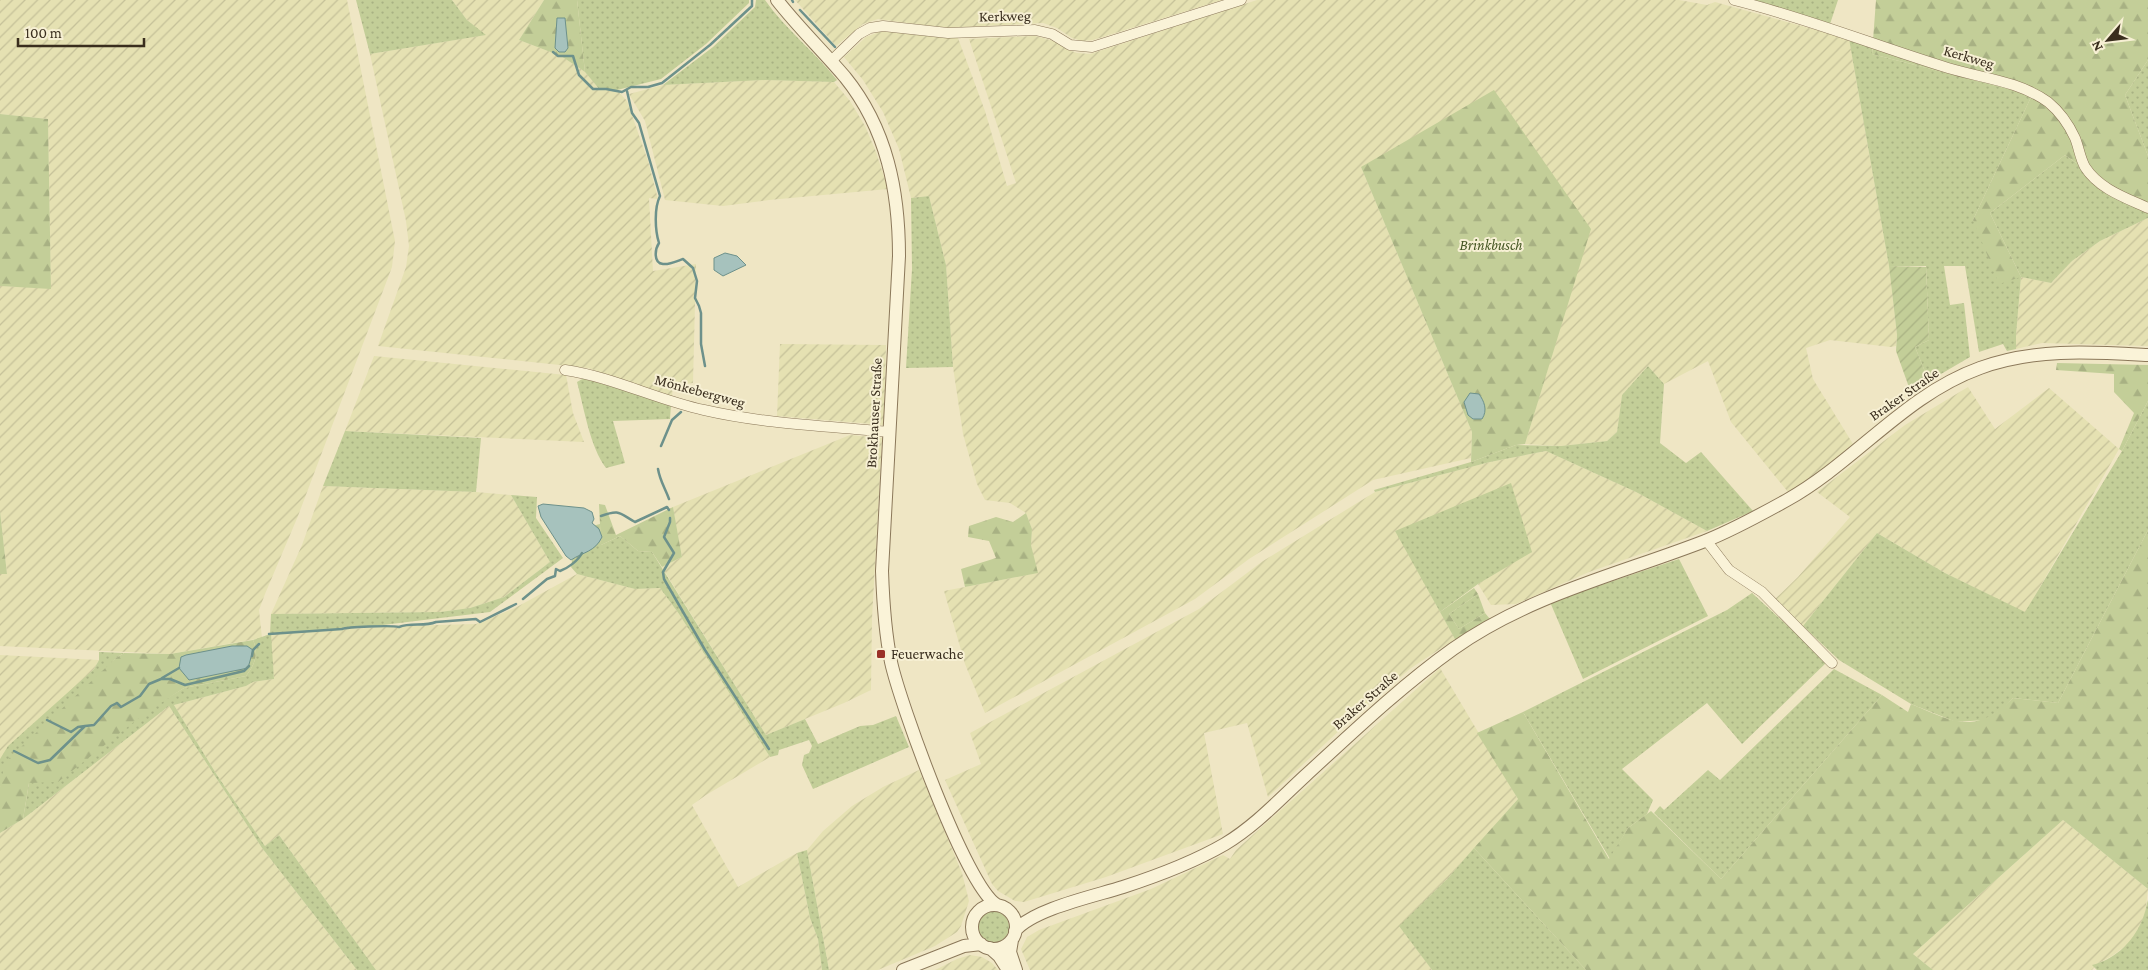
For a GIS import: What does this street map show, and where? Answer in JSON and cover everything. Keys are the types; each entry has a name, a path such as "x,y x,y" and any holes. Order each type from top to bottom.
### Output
{"street":[{"name":"Brokhauser Straße","path":"776,0 800,29 831,61 859,96 880,135 896,191 899,256 882,571 884,614 888,648 904,709 962,852 978,902 977,913"},
{"name":"Kerkweg","path":"831,61 859,34 876,26 948,33 1036,30 1052,34 1070,45 1092,47 1241,0"},
{"name":"Kerkweg","path":"1734,0 1814,22 1948,68 2015,85 2032,92 2059,112 2074,136 2085,167 2094,177 2114,192 2148,208"},
{"name":"Braker Straße","path":"1013,935 1023,923 1062,906 1154,876 1203,855 1236,837 1412,680 1456,647 1491,626 1557,594 1706,540 1799,493 1928,395 1954,378 2011,358 2041,353 2148,355"},
{"name":"Mönkebergweg","path":"565,370 586,373 702,410 745,418 889,432"},
{"path":"1706,540 1729,570 1762,592 1832,663"},
{"name":"Brokhauser Straße","path":"962,852 987,898 996,905"},
{"path":"928,959 965,936 972,926 977,913 989,905 996,905 1010,912 1014,918 1010,952 1016,970"},
{"name":"Braker Straße","path":"1010,912 1020,914 1062,906"},
{"path":"972,926 973,933 985,946 999,956 1008,970"},
{"path":"903,970 964,946 1002,947 1013,935"}],"shaded area":[{"path":"0,0 347,0 395,241 392,267 298,516 259,610 262,638 170,654 0,646 0,574 7,574 0,511 0,286 51,288 48,119 0,114"},
{"path":"452,0 544,0 519,40 561,56 585,72 600,90 617,90 627,101 648,161 658,199 649,198 653,271 696,264 693,383 673,385 672,397 588,368 378,346 406,267 409,246 406,221 370,54 485,35 467,20"},
{"path":"795,0 1222,0 1093,40 1082,41 1072,38 1057,28 1043,23 945,28 878,19 863,24 836,46"},
{"path":"1257,0 1679,0 1707,5 1715,2 1849,39 1889,266 1897,335 1896,346 1830,340 1806,348 1813,379 1853,444 1814,476 1788,492 1731,422 1708,361 1664,384 1648,366 1622,395 1617,432 1607,441 1561,446 1525,444 1590,229 1361,167 1472,432 1471,458 1373,480 1249,559 1195,599 985,713 965,664 944,591 1037,573 1031,545 1032,529 1026,513 1010,503 985,500 977,484 963,434 953,367 946,265 929,196 911,198 899,149 883,112 863,80 844,57 866,37 889,30 958,38 985,111 1007,186 1016,183 969,39 1035,36 1054,41 1066,49 1077,53 1090,54"},
{"path":"765,80 834,82 850,101 865,126 888,189 723,206 665,200 645,121 629,94 663,85"},
{"path":"2148,218 2148,346 2042,343 2016,349 2021,277 2051,283 2072,261 2100,241"},
{"path":"780,344 886,345 884,425 777,416"},
{"path":"374,356 566,375 573,413 584,442 345,431"},
{"path":"1968,387 1995,429 2049,388 2119,449 2025,613 1945,573 1877,533 1803,626 1775,599 1798,577 1850,517 1817,492 1905,425"},
{"path":"850,435 882,438 872,619 871,690 766,735 662,567 682,557 673,507"},
{"path":"1546,451 1636,492 1707,531 1589,572 1516,604 1491,605 1478,584 1532,551 1396,531 1455,639 1411,668 1356,715 1268,797 1247,723 1204,733 1223,834 1106,877 1024,902 1015,901 998,891 992,884 945,780 981,764 970,733 1199,609 1263,561 1375,492 1490,462"},
{"path":"323,486 511,495 550,562 504,597 470,608 440,612 271,614 302,545"},
{"path":"577,574 635,589 660,588 679,614 770,757 692,805 738,887 797,853 810,918 818,939 822,970 376,970 279,835 265,846 217,775 174,705 246,686 253,682 274,679 270,634 399,626 476,624 515,608"},
{"path":"0,655 99,660 94,669 0,759"},
{"path":"1440,668 1518,799 1448,878 1400,926 1432,970 1030,970 1021,949 1027,937 1039,930 1151,889 1223,855 1230,859 1236,850"},
{"path":"169,706 262,848 357,970 0,970 0,833 23,819"},
{"path":"919,770 962,873 969,901 961,926 957,932 935,946 878,970 829,970 807,850 823,831 852,806 883,787"},
{"path":"2063,820 2148,889 2145,915 2128,944 2097,964 2092,970 1933,970 1913,954"},
{"path":"970,955 982,957 992,963 998,970 935,970 957,959"}],"green space":[{"path":"356,0 452,0 467,20 486,35 370,54"},
{"path":"544,0 577,0 585,72 561,56 519,40"},
{"path":"577,0 749,0 749,3 706,44 661,79 617,90 600,90 585,72"},
{"path":"756,0 765,0 837,80 834,82 765,80 663,85 713,47 755,7"},
{"path":"1748,0 1838,0 1830,24"},
{"path":"1876,0 2148,0 2148,60 2125,95 2148,156 2148,214 2065,155 1990,213 2021,277 1999,284 1973,220 2032,95 1872,54"},
{"path":"1849,39 1872,45 1872,54 2032,95 1973,220 2021,277 2016,349 2007,351 2003,344 1979,352 1965,266 1944,266 1950,305 1964,303 1970,357 1929,381 1915,347 1929,340 1926,266 1889,266"},
{"path":"2148,60 2148,156 2125,95"},
{"name":"Brinkbusch","path":"1494,90 1591,229 1525,444 1516,445 1471,462 1472,432 1361,167"},
{"path":"0,114 48,119 51,289 0,286"},
{"path":"2065,155 2148,214 2148,218 2100,241 2072,261 2051,283 2021,277 1990,213"},
{"path":"929,196 946,265 953,367 906,368 912,269 911,198"},
{"path":"1889,266 1926,267 1929,340 1915,347 1928,379 1910,390 1896,351 1897,335"},
{"path":"2057,363 2148,365 2148,401 2122,451 2119,449 2134,413 2114,392 2114,374 2056,370"},
{"path":"1648,366 1664,384 1660,443 1686,463 1701,452 1753,511 1707,531 1636,492 1546,451 1490,462 1375,492 1374,490 1471,462 1516,445 1561,446 1607,441 1617,432 1622,395"},
{"path":"584,378 671,405 670,419 613,421 625,463 606,468 596,449 585,415 577,382"},
{"path":"2148,401 2148,530 2058,703 2013,698 2002,709 1985,720 1956,722 1911,704 1839,660 1803,626 1877,533 1945,573 2025,612 2122,451"},
{"path":"345,431 481,438 476,492 323,486"},
{"path":"1511,483 1532,552 1478,584 1440,612 1395,531"},
{"path":"511,495 537,497 536,518 563,558 490,612 358,628 271,634 274,679 253,682 246,686 174,705 217,775 265,846 279,835 376,970 357,970 262,848 169,706 23,819 29,783 184,688 246,676 252,667 256,654 253,640 270,634 271,614 440,612 470,608 504,597 550,562"},
{"path":"599,504 605,505 616,535 673,507 682,557 662,567 652,552 638,551 620,536 601,545"},
{"path":"0,511 7,574 0,574"},
{"path":"1026,513 1032,529 1031,545 1038,573 965,587 961,569 996,558 989,541 968,537 969,526 996,517 1013,522"},
{"path":"600,524 601,545 620,536 638,551 652,552 766,735 805,719 818,744 860,726 873,725 896,716 909,747 813,789 802,765 804,755 809,753 812,746 809,740 779,750 778,755 770,757 679,614 660,588 635,589 577,574 571,567 573,554 588,527"},
{"path":"2148,530 2148,889 2063,820 1913,954 1933,970 1586,970 1474,848 1518,799 1477,733 1523,712 1609,859 1628,828 1651,811 1721,879 1882,695 1908,712 1911,704 1940,716 1964,722 1987,718 2013,698 2058,703"},
{"path":"1679,559 1708,616 1583,679 1550,602"},
{"path":"1474,588 1478,594 1449,614 1459,629 1485,613 1490,619 1456,641 1440,612"},
{"path":"1752,593 1827,662 1742,744 1707,703 1622,769 1653,800 1647,814 1628,828 1610,859 1523,712 1727,610"},
{"path":"1478,594 1485,613 1459,629 1449,614"},
{"path":"253,640 256,654 252,667 246,676 184,688 144,714 58,782 29,783 23,819 0,833 0,787 5,762 116,658 124,653 170,654"},
{"path":"99,652 124,653 116,658 0,787 0,759 8,746 94,669 99,660"},
{"path":"1834,669 1882,695 1721,879 1654,813 1660,806 1664,810 1708,770 1720,780"},
{"path":"1474,848 1586,970 1432,970 1399,926 1448,878"},
{"path":"807,850 829,970 822,970 818,939 810,918 797,853"},
{"path":"2148,900 2148,970 2097,970 2092,965 2110,958 2131,940 2145,913"},
{"path":"993,911 999,912 1004,916 1008,921 1008,933 1004,938 999,942 993,943 987,942 982,938 978,933 977,927 978,921 982,916 987,912"}],"water":[{"path":"557,18 565,18 568,48 565,52 559,52 555,48"},
{"path":"725,253 737,256 746,265 723,276 714,270 714,258"},
{"path":"1470,393 1479,394 1485,406 1482,419 1473,419 1468,415 1464,402"},
{"path":"543,504 584,508 592,512 594,519 592,523 599,529 602,537 599,542 592,549 571,560 566,556 541,517 538,506"},
{"path":"232,646 247,646 253,650 248,668 189,680 179,668 181,657"}],"waterway":[{"path":"553,52 558,56 573,56 579,75 593,89 622,92 631,87 648,87 662,83 710,45 752,6 752,0"},
{"path":"800,10 835,47"},
{"path":"627,91 632,113 639,123 660,196 656,213 659,243 656,258 660,263 665,264 683,259 693,268 697,281 695,298 701,313 701,344 705,366"},
{"path":"661,446 672,420 681,412"},
{"path":"658,469 669,499"},
{"path":"601,516 616,512 635,522 667,507 669,510"},
{"path":"670,518 664,537 674,553 663,572 664,579 705,650 769,749"},
{"path":"523,599 547,579 555,576 556,569 560,571 569,566 582,553"},
{"path":"269,634 360,627 399,627 476,619 480,622 516,604"},
{"path":"252,656 253,650 259,644"},
{"path":"14,751 38,763 50,760 85,726 94,725 111,706 117,703 121,707 140,696 149,684 161,679 170,679 185,685 244,671 249,666"},
{"path":"162,678 179,668"},
{"path":"47,720 71,732 78,727 85,726"}],"place":[{"name":"Feuerwache","path":"881,654"}]}
